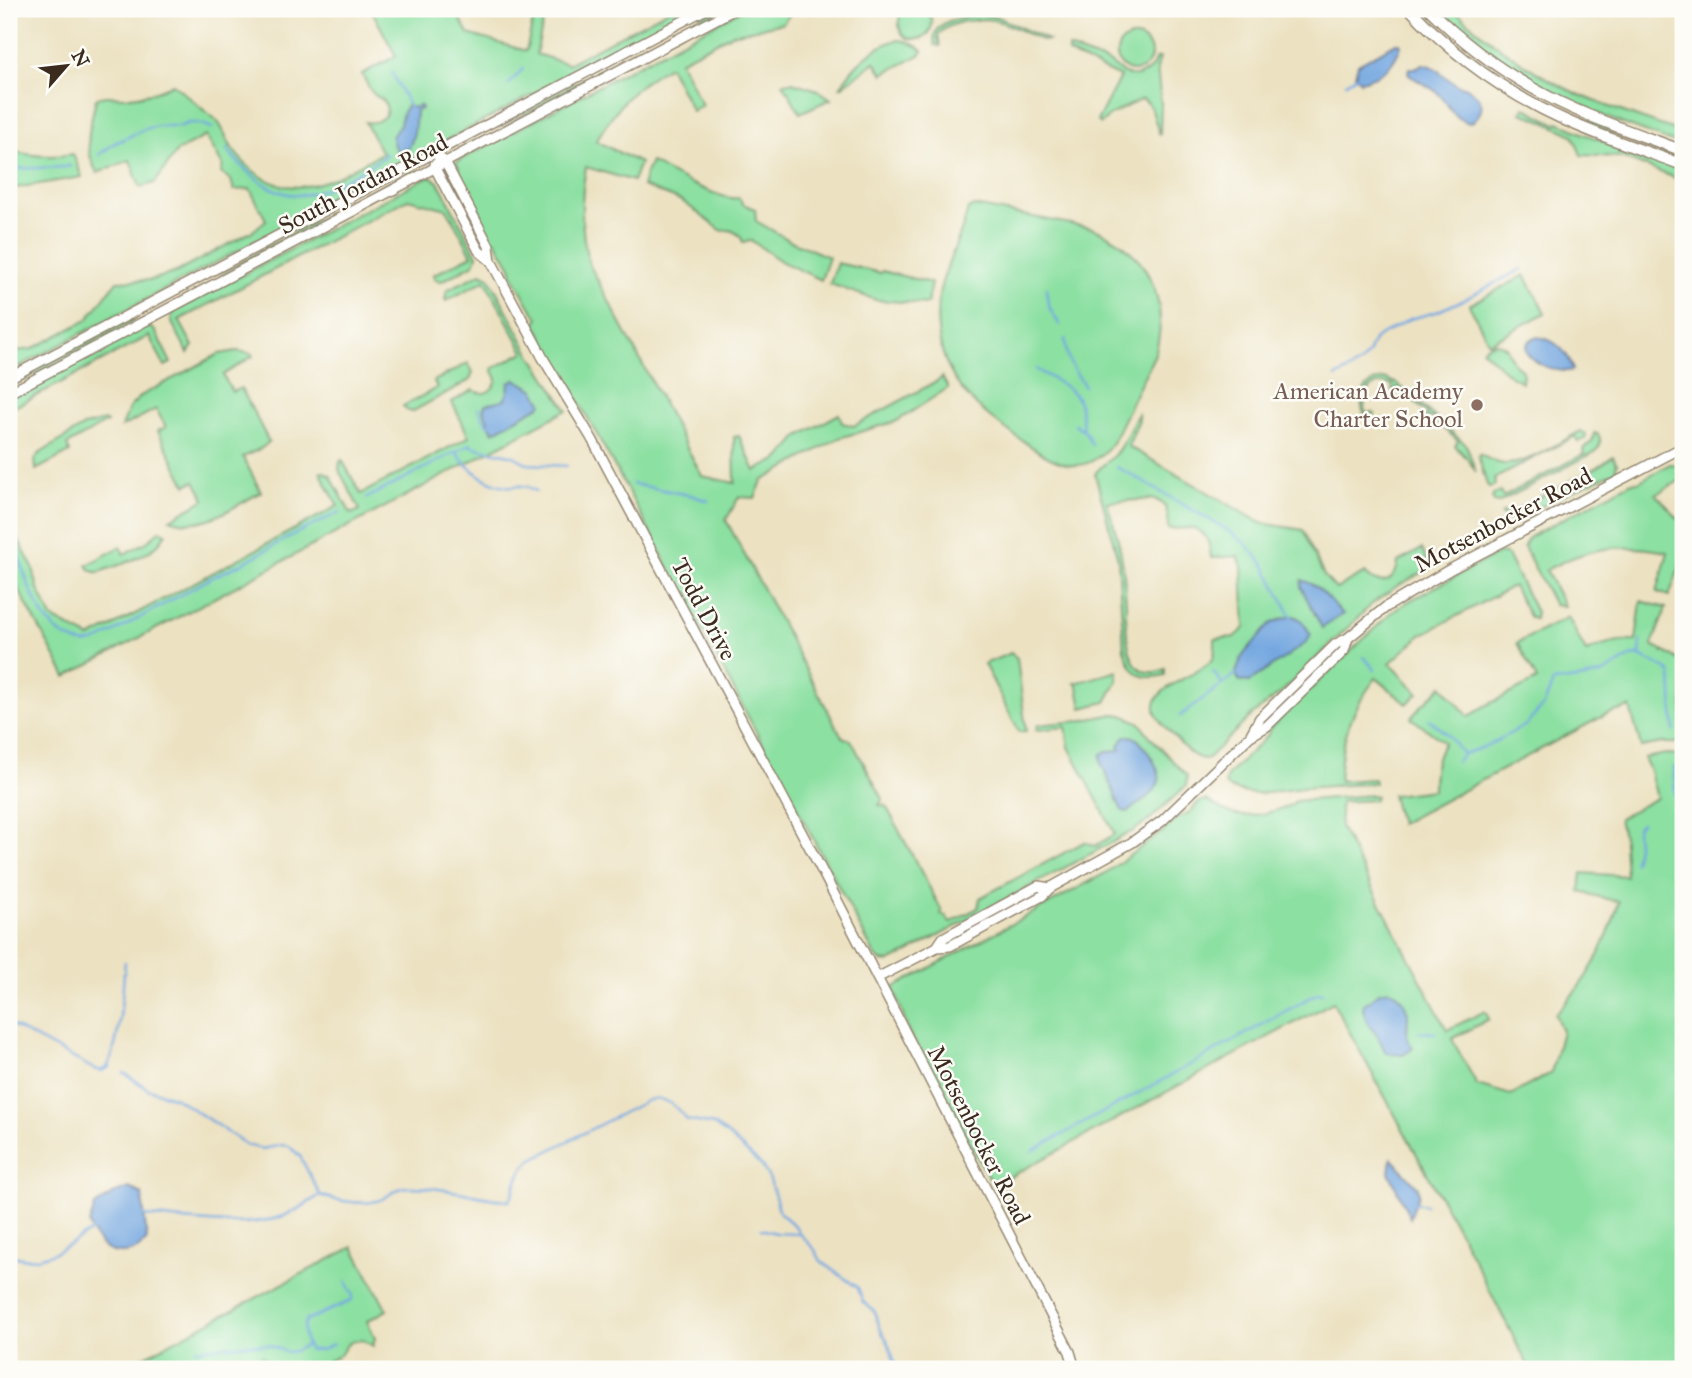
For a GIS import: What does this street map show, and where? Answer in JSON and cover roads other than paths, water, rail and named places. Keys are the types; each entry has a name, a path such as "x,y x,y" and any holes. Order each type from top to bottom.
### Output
{"main road":[{"name":"South Jordan Road","path":"9,377 706,9"},
{"name":"South Jordan Road","path":"9,393 735,9"},
{"path":"1429,9 1476,50 1551,98 1588,116 1683,151"},
{"path":"1412,11 1424,13 1466,50 1476,50"},
{"path":"1412,11 1469,62 1536,106 1584,128 1683,165"},
{"name":"Todd Drive","path":"434,153 445,163 489,246 491,261 543,358 598,450 877,978"},
{"name":"Todd Drive","path":"434,153 435,167 479,251 491,261"},
{"name":"Motsenbocker Road","path":"1075,1369 1070,1352 877,978 937,947 943,938 1038,886 1050,888 1151,830 1250,736 1260,718 1336,644 1348,638 1380,611 1437,577 1683,447"}],"water":[{"path":"1396,43 1401,45 1391,64 1381,73 1360,81 1355,75 1358,64"},
{"path":"1423,64 1435,68 1477,96 1481,109 1471,123 1459,118 1439,94 1410,75 1409,68"},
{"path":"420,105 422,108 416,111 414,134 409,148 398,151 392,137 403,112 407,106 414,108"},
{"path":"1535,337 1548,340 1559,347 1568,357 1573,370 1546,367 1530,356 1526,350"},
{"path":"515,379 535,390 542,403 493,432 483,409 485,405 505,399 509,383"},
{"path":"1302,580 1320,590 1343,614 1322,628 1301,587"},
{"path":"1293,616 1301,621 1311,635 1306,643 1249,682 1239,681 1236,673 1242,656 1270,624"},
{"path":"1125,736 1133,736 1139,741 1152,758 1159,776 1154,790 1128,812 1121,809 1101,762 1101,755 1106,751 1121,750 1119,746"},
{"path":"1389,990 1403,1000 1408,1013 1407,1038 1413,1048 1400,1054 1385,1051 1363,1010 1363,1005 1380,992"},
{"path":"1391,1158 1418,1187 1419,1194 1410,1218 1389,1172"},
{"path":"129,1188 142,1194 147,1240 136,1250 115,1252 102,1246 89,1224 95,1206 113,1194"}],"waterway":[{"path":"508,85 523,69"},
{"path":"392,73 410,108"},
{"path":"1346,83 1359,75"},
{"path":"183,125 190,123 212,128"},
{"path":"99,155 113,144 145,129 182,126"},
{"path":"227,149 240,165 267,186 298,195 318,191 341,181 386,154"},
{"path":"9,169 70,166"},
{"path":"1336,377 1360,364 1374,340 1383,334 1410,319 1461,301 1522,269"},
{"path":"1047,288 1048,304 1060,325"},
{"path":"1065,339 1070,362 1084,386"},
{"path":"1036,369 1066,387 1075,396 1080,407 1083,429"},
{"path":"478,408 487,425 492,423"},
{"path":"1075,424 1085,432 1092,445"},
{"path":"367,498 471,444"},
{"path":"469,445 514,456 528,464 567,466"},
{"path":"456,452 483,478 505,486 524,486 536,491"},
{"path":"1117,467 1226,529 1245,543 1265,566 1292,618"},
{"path":"633,484 708,501"},
{"path":"9,535 32,594 46,619 66,637 88,643 103,638 215,576 340,512"},
{"path":"1640,654 1641,640"},
{"path":"1456,762 1463,754 1487,746 1526,725 1544,705 1553,682 1602,674 1637,655 1668,670 1671,675 1674,731"},
{"path":"1364,657 1375,670"},
{"path":"1213,672 1222,683"},
{"path":"1180,716 1236,674"},
{"path":"1429,719 1448,735 1463,754"},
{"path":"1674,767 1676,796 1683,812"},
{"path":"1634,862 1636,830 1641,823"},
{"path":"107,1068 118,1031 125,962"},
{"path":"1032,1151 1322,993"},
{"path":"9,1024 94,1069 101,1071 110,1067"},
{"path":"1419,1032 1435,1033"},
{"path":"124,1073 148,1089 176,1098 247,1145 262,1149 289,1146 300,1156 320,1195 352,1202 378,1201 407,1187 445,1190 509,1201 520,1174 533,1159 648,1100 666,1101 687,1120 714,1125 762,1166 770,1180 780,1213 796,1227 821,1261 858,1288 863,1302 874,1311 895,1363 901,1369"},
{"path":"144,1216 216,1223 271,1220 286,1215 320,1195"},
{"path":"1412,1202 1426,1205"},
{"path":"9,1254 32,1259 43,1257 95,1229"},
{"path":"761,1229 799,1234"},
{"path":"333,1344 322,1350 310,1350 304,1327 307,1320 351,1301 353,1296 346,1281"},
{"path":"196,1349 247,1344 269,1345 286,1352 305,1346"}],"place":[{"name":"American Academy Charter School","path":"1477,405"}]}
